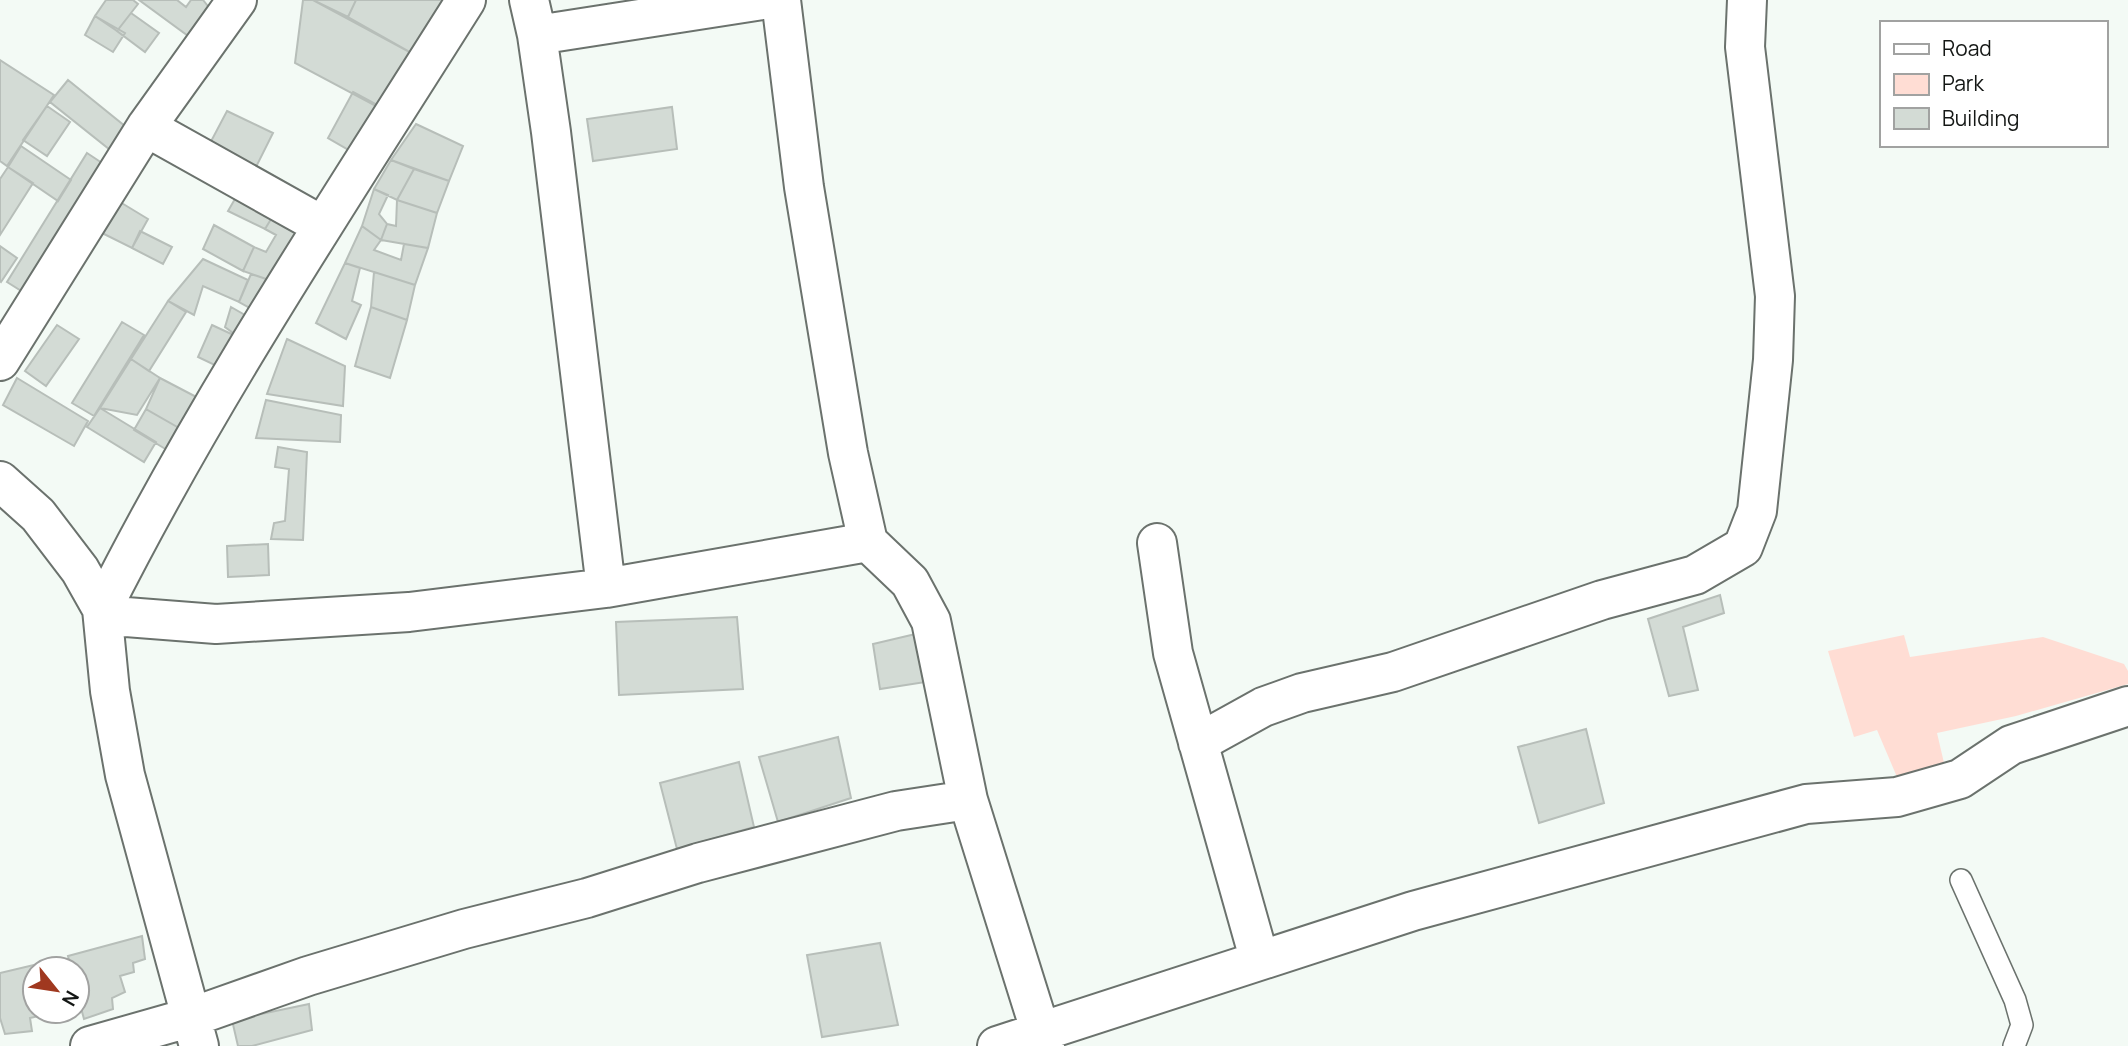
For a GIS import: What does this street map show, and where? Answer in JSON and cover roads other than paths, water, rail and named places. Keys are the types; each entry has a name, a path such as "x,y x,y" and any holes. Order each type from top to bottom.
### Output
{"street":[{"path":"0,361 146,127 237,0"},
{"path":"103,614 194,442 323,226 466,0"},
{"path":"606,588 533,17 762,0"},
{"path":"781,0 804,187 848,453 869,542 910,582 931,621 968,800 1044,1040"},
{"path":"1198,743 1263,707 1302,693 1393,672 1589,605 1695,575 1743,547 1750,534 1758,499 1773,360 1775,296 1745,47 1747,0"},
{"path":"146,127 323,226"},
{"path":"0,481 38,515 80,570 103,614 110,691 125,775 195,1031"},
{"path":"103,614 216,624 409,612 606,588 869,542"},
{"path":"1157,543 1173,653 1259,958"},
{"path":"997,1046 1044,1040 1259,958 1413,911 1806,804 1896,797 1960,779 2011,745 2128,706"},
{"path":"90,1046 195,1031 308,976 464,929 587,898 698,863 896,811 968,800"}],"lane":[{"path":"1961,880 2015,1000 2022,1025 2014,1046"}]}
